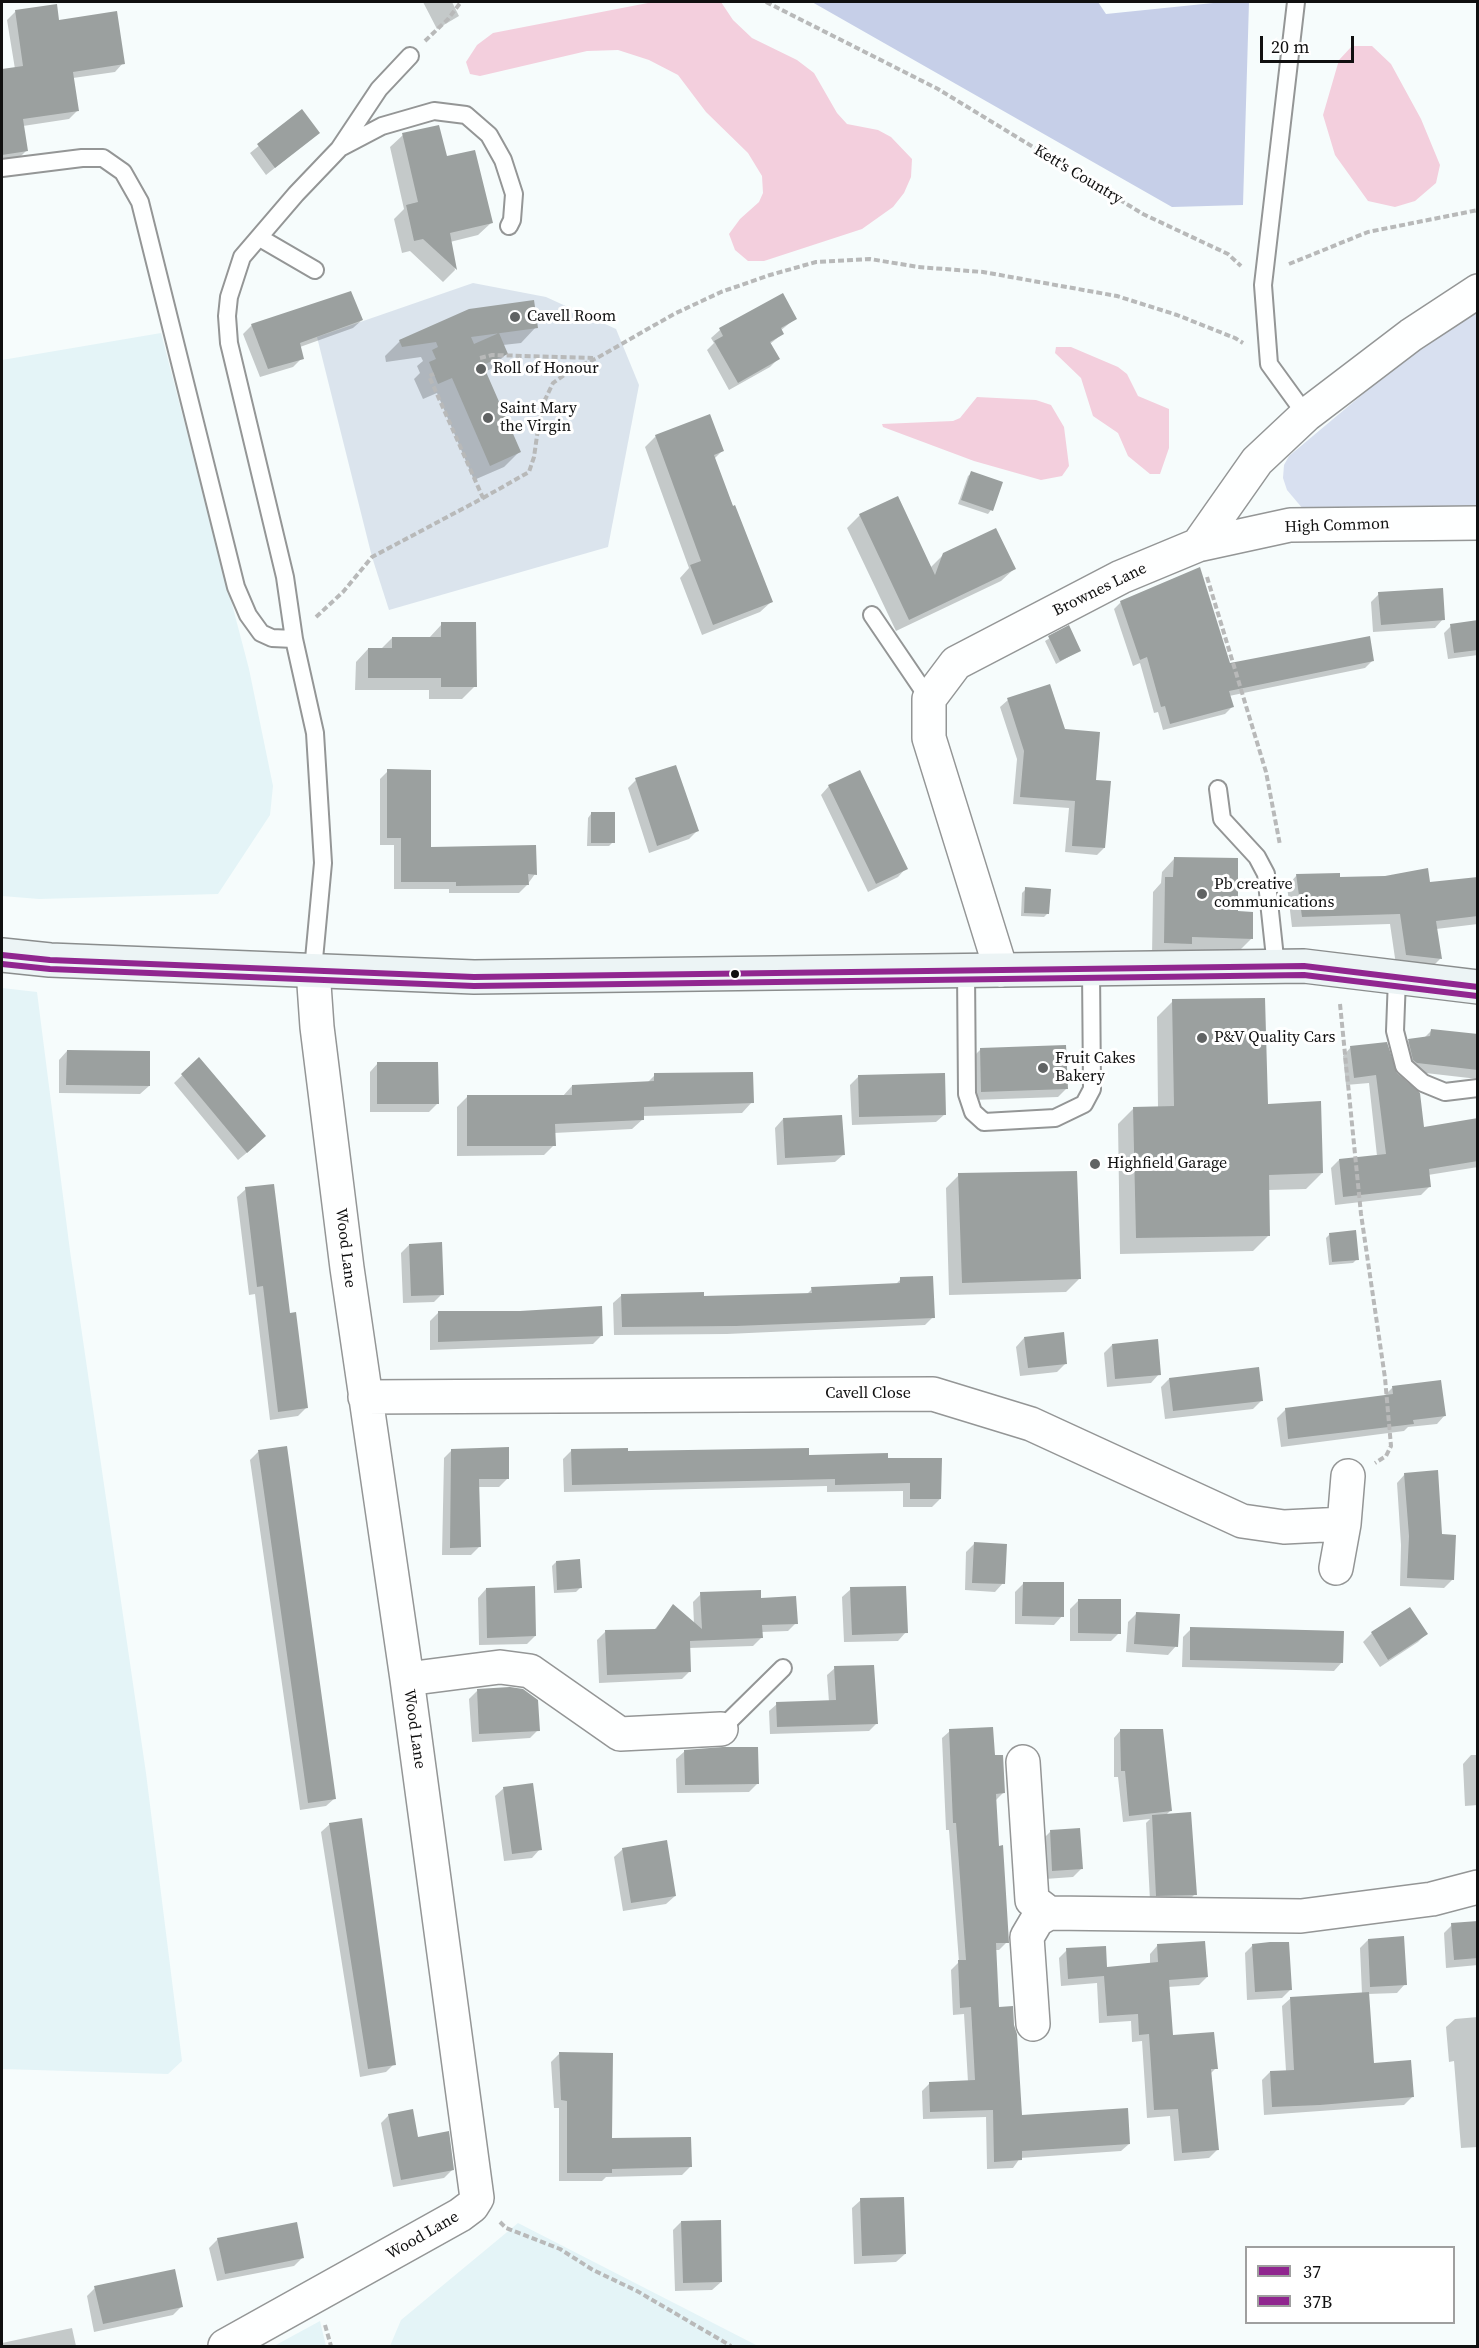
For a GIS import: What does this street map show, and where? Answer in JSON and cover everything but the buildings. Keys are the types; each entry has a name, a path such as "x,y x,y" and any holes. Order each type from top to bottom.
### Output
{"main road":[{"path":"2,955 50,960 521,977 1304,966 1478,987"}],"street":[{"path":"1198,545 1257,462 1306,415 1411,335 1478,291"},
{"name":"High Common","path":"1198,545 1290,525 1478,523"},
{"name":"Brownes Lane","path":"930,699 956,663 1121,577 1198,545"},
{"path":"930,699 929,738 1001,970"},
{"name":"Wood Lane","path":"225,2346 460,2216 472,2206 477,2198 407,1679 365,1396 318,1039 313,970"},
{"name":"Cavell Close","path":"365,1396 933,1394 1031,1424 1242,1521 1284,1527 1344,1524"},
{"path":"1336,1568 1344,1524 1348,1476"},
{"path":"407,1679 500,1667 530,1671 620,1734 721,1729"},
{"path":"1023,1762 1032,1900 1048,1913"},
{"path":"1033,2024 1027,1937 1036,1920 1048,1913 1301,1916 1432,1899 1478,1887"}],"lane":[{"path":"1296,2 1264,279 1269,364 1306,415"},
{"path":"313,970 323,863 315,733 294,639 285,577 229,343 227,316 242,257 296,194 339,149 379,89 410,56"},
{"path":"339,149 382,126 434,111 466,115 489,135 503,160 514,194 512,220 509,226"},
{"path":"2,168 82,158 103,158 123,172 140,202 236,587 248,615 261,633 273,638 294,639"},
{"path":"260,238 315,270"},
{"path":"872,615 930,699"},
{"path":"1218,789 1222,819 1257,857 1266,874 1276,967"},
{"path":"966,970 967,1094 973,1112 984,1122 1055,1118 1084,1104 1092,1089 1091,969"},
{"path":"1396,978 1395,1031 1404,1066 1423,1083 1445,1092 1478,1088"},
{"path":"721,1729 783,1668"}],"path":[{"path":"410,56 448,19 461,2"},
{"name":"Kett's Country","path":"765,2 938,89 1143,214 1228,254 1264,279"},
{"path":"1264,279 1368,232 1478,210"},
{"path":"294,639 343,592 372,557 529,472 534,457 541,408 553,383 571,370 597,358 674,314 722,292 816,262 870,259 918,267 983,273 1117,296 1235,338 1269,364"},
{"path":"480,358 492,355 597,358"},
{"path":"434,374 429,376 483,498"},
{"path":"1198,545 1266,772 1281,852"},
{"path":"1336,970 1361,1214 1385,1378 1390,1446"},
{"path":"477,2198 506,2228 560,2249 593,2270 636,2291 731,2346"}],"shaded area":[{"path":"653,2 721,2 733,20 752,38 797,60 814,73 837,113 847,124 878,130 891,137 912,159 911,177 904,193 893,207 862,229 764,261 748,261 735,250 729,234 740,219 759,202 763,193 762,176 748,153 706,112 678,75 649,60 618,50 587,51 480,76 470,74 466,62 477,45 493,33"},
{"path":"812,2 1098,2 1106,14 1223,2 1249,2 1243,205 1172,207"},
{"path":"1352,46 1372,46 1391,64 1421,119 1440,165 1436,183 1415,201 1395,207 1368,201 1335,155 1323,115 1339,60"},
{"path":"473,283 546,297 616,329 639,385 608,547 389,610 372,557 317,337"},
{"path":"1477,310 1477,509 1303,509 1287,490 1283,478 1284,465 1289,456 1419,347"},
{"path":"161,333 249,669 273,786 270,815 218,894 39,899 2,896 2,360"},
{"path":"1056,347 1071,347 1118,367 1127,374 1138,396 1169,409 1169,448 1160,474 1150,474 1128,456 1118,433 1093,416 1081,378 1055,353"},
{"path":"977,397 1036,400 1051,405 1064,427 1069,466 1062,476 1041,480 974,461 883,427 882,424 953,421 960,418"},
{"path":"2,988 37,992 70,1251 146,1773 182,2061 168,2074 2,2069"},
{"path":"518,2223 758,2346 390,2346 401,2320"},
{"path":"320,2321 326,2346 274,2346"}],"transit line":[{"name":"37","path":"2,955 50,960 474,977 1304,966 1478,987"},
{"name":"37B","path":"2,964 50,969 474,986 1304,975 1477,996"}],"place":[{"name":"Cavell Room","path":"515,317"},
{"name":"Roll of Honour","path":"481,369"},
{"name":"Saint Mary the Virgin","path":"488,418"},
{"name":"Pb creative communications","path":"1202,894"},
{"name":"P&V Quality Cars","path":"1202,1038"},
{"name":"Fruit Cakes Bakery","path":"1043,1068"},
{"name":"Highfield Garage","path":"1095,1164"}]}
